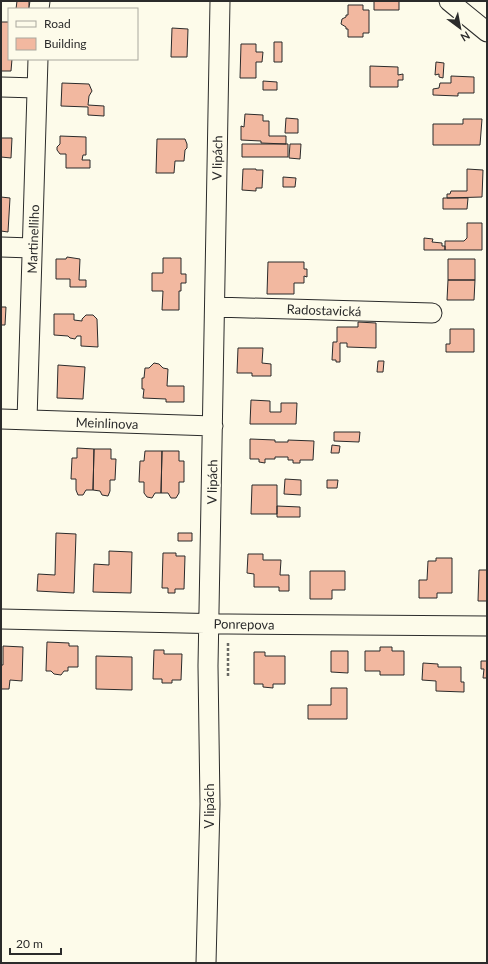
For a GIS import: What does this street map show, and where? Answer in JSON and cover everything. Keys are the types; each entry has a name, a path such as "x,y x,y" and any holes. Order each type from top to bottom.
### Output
{"street":[{"name":"V lipách","path":"206,963 210,804 208,681 220,1"},
{"path":"449,1 487,32"},
{"name":"Martinelliho","path":"27,420 38,60"},
{"path":"1,87 37,88"},
{"path":"1,247 32,248"},
{"name":"Radostavická","path":"215,307 432,313"},
{"name":"Meinlinova","path":"1,419 213,426"},
{"name":"Ponrepova","path":"1,618 209,623 487,626"}],"building":[{"path":"17,1 29,1 29,8 16,8"},
{"path":"374,1 399,1 399,10 374,10"},
{"path":"348,5 363,5 363,10 369,10 369,33 363,33 363,37 348,37 348,29 341,24 342,19 348,15"},
{"path":"1,22 8,22 8,60 12,60 11,71 1,71"},
{"path":"172,28 188,29 187,57 171,57"},
{"path":"274,42 282,42 282,62 274,62"},
{"path":"241,44 256,44 256,52 263,52 262,62 256,62 256,78 240,78"},
{"path":"436,62 444,63 443,78 439,77 439,74 435,75"},
{"path":"370,66 398,67 398,75 403,74 403,80 398,80 398,87 370,87"},
{"path":"451,76 474,77 474,93 458,93 458,96 433,95 433,89 439,88 440,83 451,83"},
{"path":"263,81 277,82 277,90 263,90"},
{"path":"62,83 89,84 92,91 89,96 88,105 104,106 104,116 88,115 88,107 61,106"},
{"path":"245,114 263,115 263,121 269,121 269,136 286,136 286,144 261,143 261,141 241,140 241,126 244,127"},
{"path":"286,118 298,119 298,133 285,133"},
{"path":"463,119 482,119 480,145 433,145 433,124 463,124"},
{"path":"60,136 86,137 86,155 83,155 82,160 90,160 90,168 66,168 66,154 60,154 57,150 57,147 60,144"},
{"path":"1,138 12,138 11,158 1,157"},
{"path":"157,139 185,139 187,148 185,150 184,161 175,161 174,173 156,173"},
{"path":"242,144 288,144 288,157 242,157"},
{"path":"290,144 301,144 300,159 289,158"},
{"path":"243,169 263,170 262,188 256,188 256,191 242,190"},
{"path":"467,169 483,170 482,197 447,198 447,194 450,194 451,191 467,191"},
{"path":"283,177 296,178 295,187 283,187"},
{"path":"1,197 10,198 8,232 1,231"},
{"path":"443,198 468,198 467,209 443,209"},
{"path":"467,223 482,223 482,250 445,250 445,241 464,241 467,238"},
{"path":"424,238 433,239 432,242 442,243 442,246 445,246 445,250 424,250"},
{"path":"67,257 80,259 79,280 86,280 86,287 70,287 70,279 56,279 56,259 66,259"},
{"path":"163,258 181,258 181,274 186,274 186,283 181,283 181,291 179,291 179,310 162,310 163,291 152,291 152,273 163,273"},
{"path":"448,259 475,259 475,280 448,280"},
{"path":"268,262 304,262 304,269 307,269 307,277 304,276 304,283 294,283 294,294 267,294"},
{"path":"448,280 475,280 474,300 447,300"},
{"path":"1,307 6,307 5,325 1,325"},
{"path":"54,314 74,314 74,320 82,321 86,315 93,315 97,319 98,347 81,346 81,336 77,336 75,339 68,336 54,335"},
{"path":"358,322 376,323 376,348 347,347 347,343 340,343 340,362 332,360 333,342 337,342 337,327 358,327"},
{"path":"450,329 474,329 474,352 446,352 446,344 450,344"},
{"path":"238,348 263,348 262,363 271,364 271,376 252,376 252,373 237,373"},
{"path":"378,361 384,361 383,372 377,372"},
{"path":"154,363 168,369 167,386 184,386 184,402 166,402 166,399 143,398 144,389 142,389 142,378 144,378 145,368 149,368"},
{"path":"58,365 85,367 83,399 57,398"},
{"path":"251,400 270,401 270,412 281,412 281,403 297,403 296,424 250,424"},
{"path":"334,432 360,432 359,442 334,441"},
{"path":"250,439 275,440 275,442 288,442 288,440 314,441 313,460 300,460 300,463 293,463 293,460 288,460 288,457 275,457 275,459 265,459 265,463 259,462 259,459 250,459"},
{"path":"332,445 340,446 339,453 331,453"},
{"path":"77,448 94,449 93,490 86,490 83,495 78,495 76,490 76,479 71,479 72,458 77,458"},
{"path":"94,449 111,449 111,459 116,459 115,480 110,480 110,491 108,496 102,495 100,491 93,490"},
{"path":"145,451 162,451 161,493 155,493 152,498 147,497 144,493 144,482 139,482 140,461 144,461"},
{"path":"162,451 179,451 179,461 184,461 184,482 179,482 179,493 176,498 171,498 168,493 161,493"},
{"path":"285,479 301,480 301,495 284,494"},
{"path":"327,480 338,480 337,488 327,488"},
{"path":"252,485 277,485 277,514 251,514"},
{"path":"277,506 300,507 300,517 277,517"},
{"path":"56,533 76,534 74,593 37,591 38,574 55,575"},
{"path":"178,533 192,533 192,541 178,541"},
{"path":"109,551 132,552 131,593 93,592 94,564 109,565"},
{"path":"163,553 176,553 176,556 185,556 184,589 175,589 175,593 168,593 168,588 162,588"},
{"path":"248,554 263,554 263,560 281,560 280,575 289,575 289,591 279,591 279,587 254,587 254,574 247,573"},
{"path":"436,558 452,558 452,593 437,593 437,598 419,598 419,580 427,580 428,561 436,561"},
{"path":"479,570 487,570 487,601 478,601"},
{"path":"310,571 345,571 345,590 332,590 332,599 310,599"},
{"path":"47,642 69,643 69,646 78,646 78,667 68,667 68,671 64,671 61,675 54,674 51,671 46,671"},
{"path":"3,646 23,647 22,681 10,680 9,689 1,689"},
{"path":"380,647 392,647 392,651 404,651 404,675 380,675 380,671 365,671 365,651 380,651"},
{"path":"154,650 164,650 164,654 182,654 181,680 172,680 172,683 162,683 162,679 153,679"},
{"path":"331,651 348,651 348,673 331,672"},
{"path":"254,652 265,652 265,656 285,656 285,684 273,684 273,688 263,687 263,684 254,684"},
{"path":"96,656 132,657 132,690 96,689"},
{"path":"481,661 487,661 487,678 483,678 484,669 481,669"},
{"path":"423,663 438,664 438,667 461,667 461,682 464,682 464,692 436,691 436,681 422,680"},
{"path":"331,688 347,688 347,719 308,719 308,705 331,705"}]}
